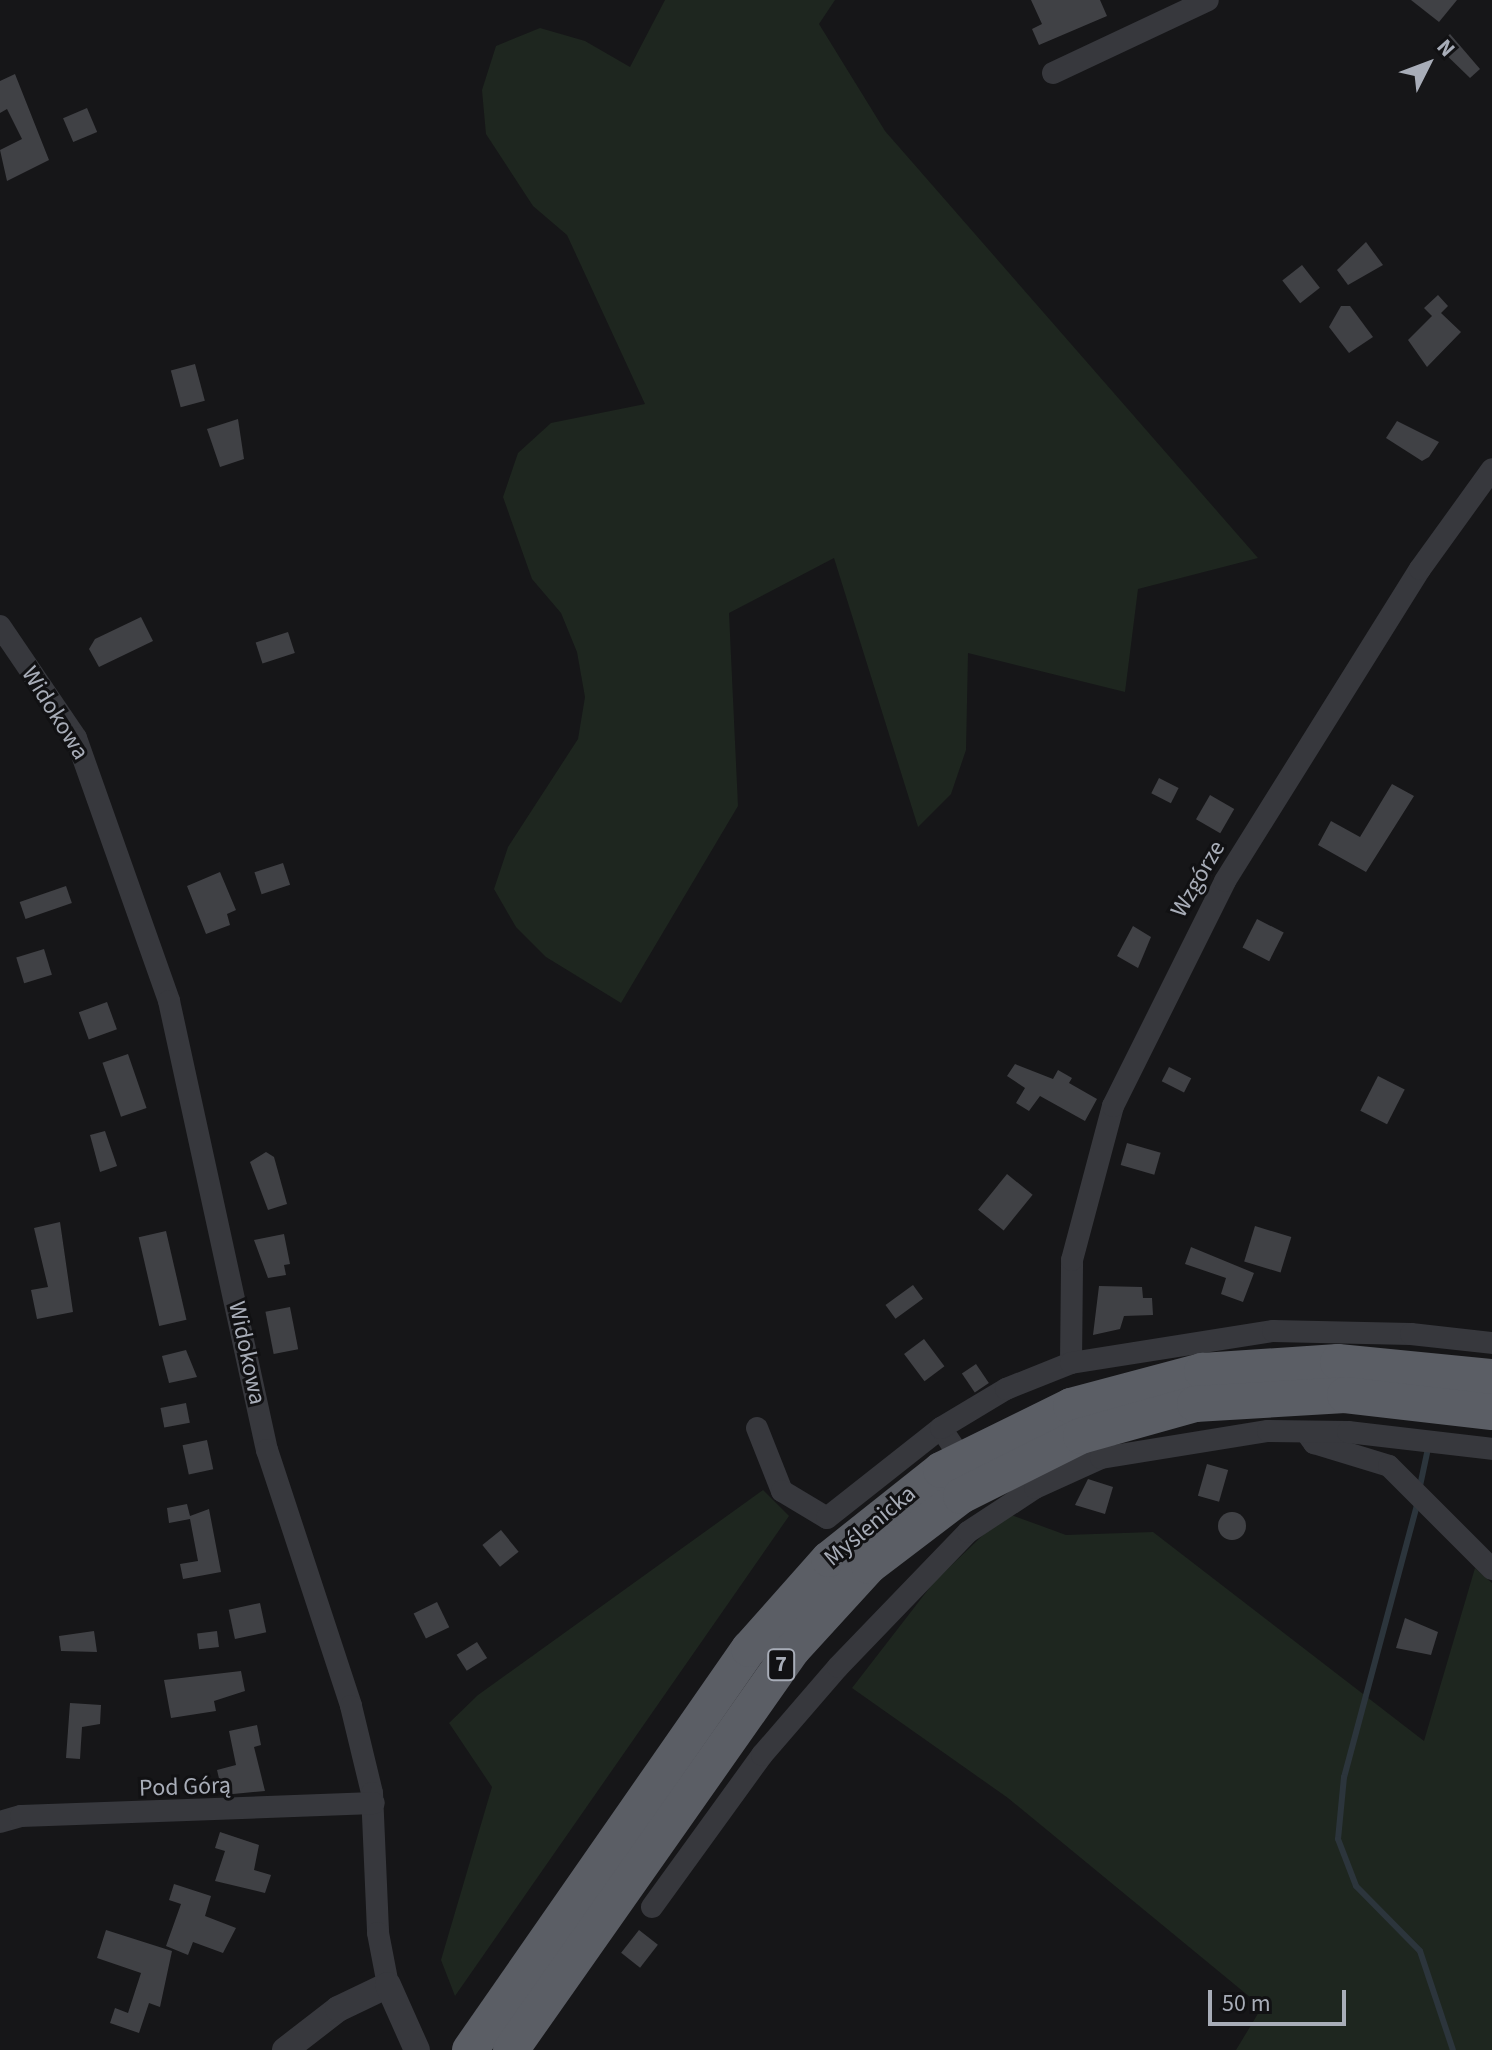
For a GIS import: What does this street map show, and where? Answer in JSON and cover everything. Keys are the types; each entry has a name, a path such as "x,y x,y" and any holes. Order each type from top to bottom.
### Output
{"highway":[{"name":"Myślenicka","path":"470,2050 713,1697 789,1601 859,1532 961,1458 1162,1362 1305,1362 1492,1377"},
{"name":"Myślenicka","path":"511,2050 793,1649 869,1566 961,1496 1081,1436 1195,1404 1345,1395 1492,1412"}],"street":[{"path":"1053,73 1208,0"},
{"name":"Wzgórze","path":"1071,1363 1072,1260 1113,1106 1225,881 1420,569 1492,469"},
{"name":"Widokowa","path":"0,626 76,738 169,1001 267,1450 351,1706 374,1803 378,1933 388,1985"},
{"path":"757,1428 782,1491 809,1513 827,1518 941,1428 1006,1389 1071,1363 1162,1362 1237,1333 1315,1330 1492,1343"},
{"path":"941,1428 961,1458"},
{"path":"1306,1432 1314,1443 1389,1466 1492,1569"},
{"path":"652,1907 772,1744 928,1568 979,1524 1101,1458 1225,1435 1306,1432 1492,1449"},
{"name":"Pod Górą","path":"0,1822 21,1816 374,1803"},
{"path":"285,2050 338,2009 388,1985 413,2041"}],"shaded area":[{"path":"665,0 835,0 819,24 885,131 1258,558 1138,589 1125,692 968,653 966,750 951,794 918,827 834,558 729,613 738,806 621,1003 546,957 516,927 494,889 508,847 578,739 585,697 577,652 561,613 532,579 503,497 518,453 551,423 645,404 567,235 533,206 486,134 482,90 496,46 540,28 585,41 630,67"},
{"path":"763,1490 789,1516 455,1996 441,1960 492,1787 449,1723 478,1695"},
{"path":"1006,1513 1066,1535 1153,1532 1424,1741 1475,1568 1492,1583 1492,2050 1236,2050 1262,2007 1008,1798 852,1688 934,1582"}],"building":[{"path":"1031,0 1100,0 1107,16 1039,45 1032,29 1042,24"},
{"path":"1411,0 1457,0 1439,22"},
{"path":"1450,34 1480,69 1470,78 1437,46"},
{"path":"15,74 49,160 7,181 0,150 22,139 7,109 0,113 0,81"},
{"path":"87,108 97,132 73,142 63,118"},
{"path":"1366,242 1383,265 1348,285 1337,270"},
{"path":"1302,265 1320,288 1300,303 1282,280"},
{"path":"1438,295 1448,306 1441,313 1461,332 1427,367 1408,340 1432,316 1424,308"},
{"path":"1341,306 1350,306 1373,337 1349,353 1329,327"},
{"path":"195,364 205,401 181,407 171,370"},
{"path":"238,419 244,459 220,467 207,429"},
{"path":"1397,421 1439,442 1429,457 1422,461 1386,438"},
{"path":"141,617 153,641 99,667 89,649 95,639"},
{"path":"288,632 295,653 262,663 256,643"},
{"path":"1159,778 1179,788 1171,803 1151,793"},
{"path":"1392,784 1414,796 1366,872 1318,845 1331,821 1360,837"},
{"path":"1210,795 1234,809 1220,833 1196,819"},
{"path":"283,863 290,885 262,894 254,872"},
{"path":"220,872 236,910 227,914 230,925 206,934 187,886"},
{"path":"66,886 72,903 26,919 20,902"},
{"path":"1257,919 1284,933 1269,961 1242,948"},
{"path":"1133,926 1151,937 1138,968 1117,956"},
{"path":"44,949 52,975 24,983 16,957"},
{"path":"107,1002 117,1029 89,1040 79,1012"},
{"path":"128,1054 147,1108 121,1117 102,1063"},
{"path":"1015,1064 1053,1079 1058,1070 1072,1078 1069,1083 1097,1099 1085,1121 1040,1096 1029,1111 1016,1103 1025,1088 1007,1076"},
{"path":"1169,1067 1191,1078 1184,1093 1162,1081"},
{"path":"1378,1076 1405,1090 1387,1124 1360,1111"},
{"path":"105,1131 117,1166 100,1172 90,1135"},
{"path":"1127,1143 1161,1153 1154,1175 1121,1165"},
{"path":"266,1152 274,1157 287,1204 268,1210 250,1162"},
{"path":"1007,1174 1033,1195 1004,1231 978,1210"},
{"path":"60,1222 73,1312 37,1319 31,1290 48,1287 34,1228"},
{"path":"1255,1226 1291,1237 1281,1272 1244,1261"},
{"path":"166,1231 186,1320 159,1326 139,1237"},
{"path":"284,1234 290,1264 284,1265 286,1275 268,1278 254,1240"},
{"path":"1191,1247 1254,1273 1243,1302 1221,1294 1226,1278 1185,1264"},
{"path":"913,1285 923,1299 895,1319 885,1305"},
{"path":"1099,1286 1142,1287 1143,1298 1152,1298 1153,1315 1124,1316 1120,1329 1093,1335"},
{"path":"290,1307 298,1349 274,1354 265,1312"},
{"path":"924,1339 944,1366 924,1381 904,1354"},
{"path":"186,1350 197,1377 169,1383 162,1356"},
{"path":"976,1364 989,1383 975,1393 962,1374"},
{"path":"186,1403 190,1423 164,1428 160,1408"},
{"path":"207,1440 213,1469 189,1475 183,1445"},
{"path":"1207,1464 1228,1470 1219,1502 1198,1496"},
{"path":"1088,1479 1113,1487 1105,1514 1075,1505"},
{"path":"187,1504 190,1516 209,1509 221,1572 183,1579 180,1564 198,1561 190,1519 169,1523 167,1508"},
{"path":"1232,1512 1242,1516 1246,1526 1242,1536 1232,1540 1222,1536 1218,1526 1222,1516"},
{"path":"501,1530 519,1552 500,1567 482,1545"},
{"path":"437,1602 449,1627 426,1639 414,1613"},
{"path":"260,1603 266,1632 235,1639 229,1610"},
{"path":"1405,1618 1438,1632 1431,1655 1396,1648"},
{"path":"94,1631 97,1652 61,1651 59,1636"},
{"path":"217,1631 219,1647 199,1649 197,1633"},
{"path":"477,1642 487,1658 467,1671 457,1655"},
{"path":"241,1671 245,1691 214,1701 216,1711 171,1718 164,1680"},
{"path":"70,1703 101,1705 100,1724 82,1727 80,1759 66,1758"},
{"path":"257,1725 261,1745 254,1747 265,1791 223,1795 217,1770 236,1765 229,1731"},
{"path":"220,1832 259,1845 254,1870 271,1875 265,1893 215,1881 225,1851 215,1848"},
{"path":"174,1884 211,1896 205,1916 236,1928 223,1953 193,1942 188,1955 166,1946 181,1904 169,1900"},
{"path":"106,1930 172,1951 160,2007 149,2003 139,2033 110,2023 115,2008 128,2013 141,1973 97,1958"},
{"path":"639,1930 658,1945 640,1968 621,1953"}],"waterway":[{"path":"1420,1486 1428,1447"},
{"path":"1417,1505 1344,1777 1338,1839 1356,1886 1420,1951 1453,2050"}]}
